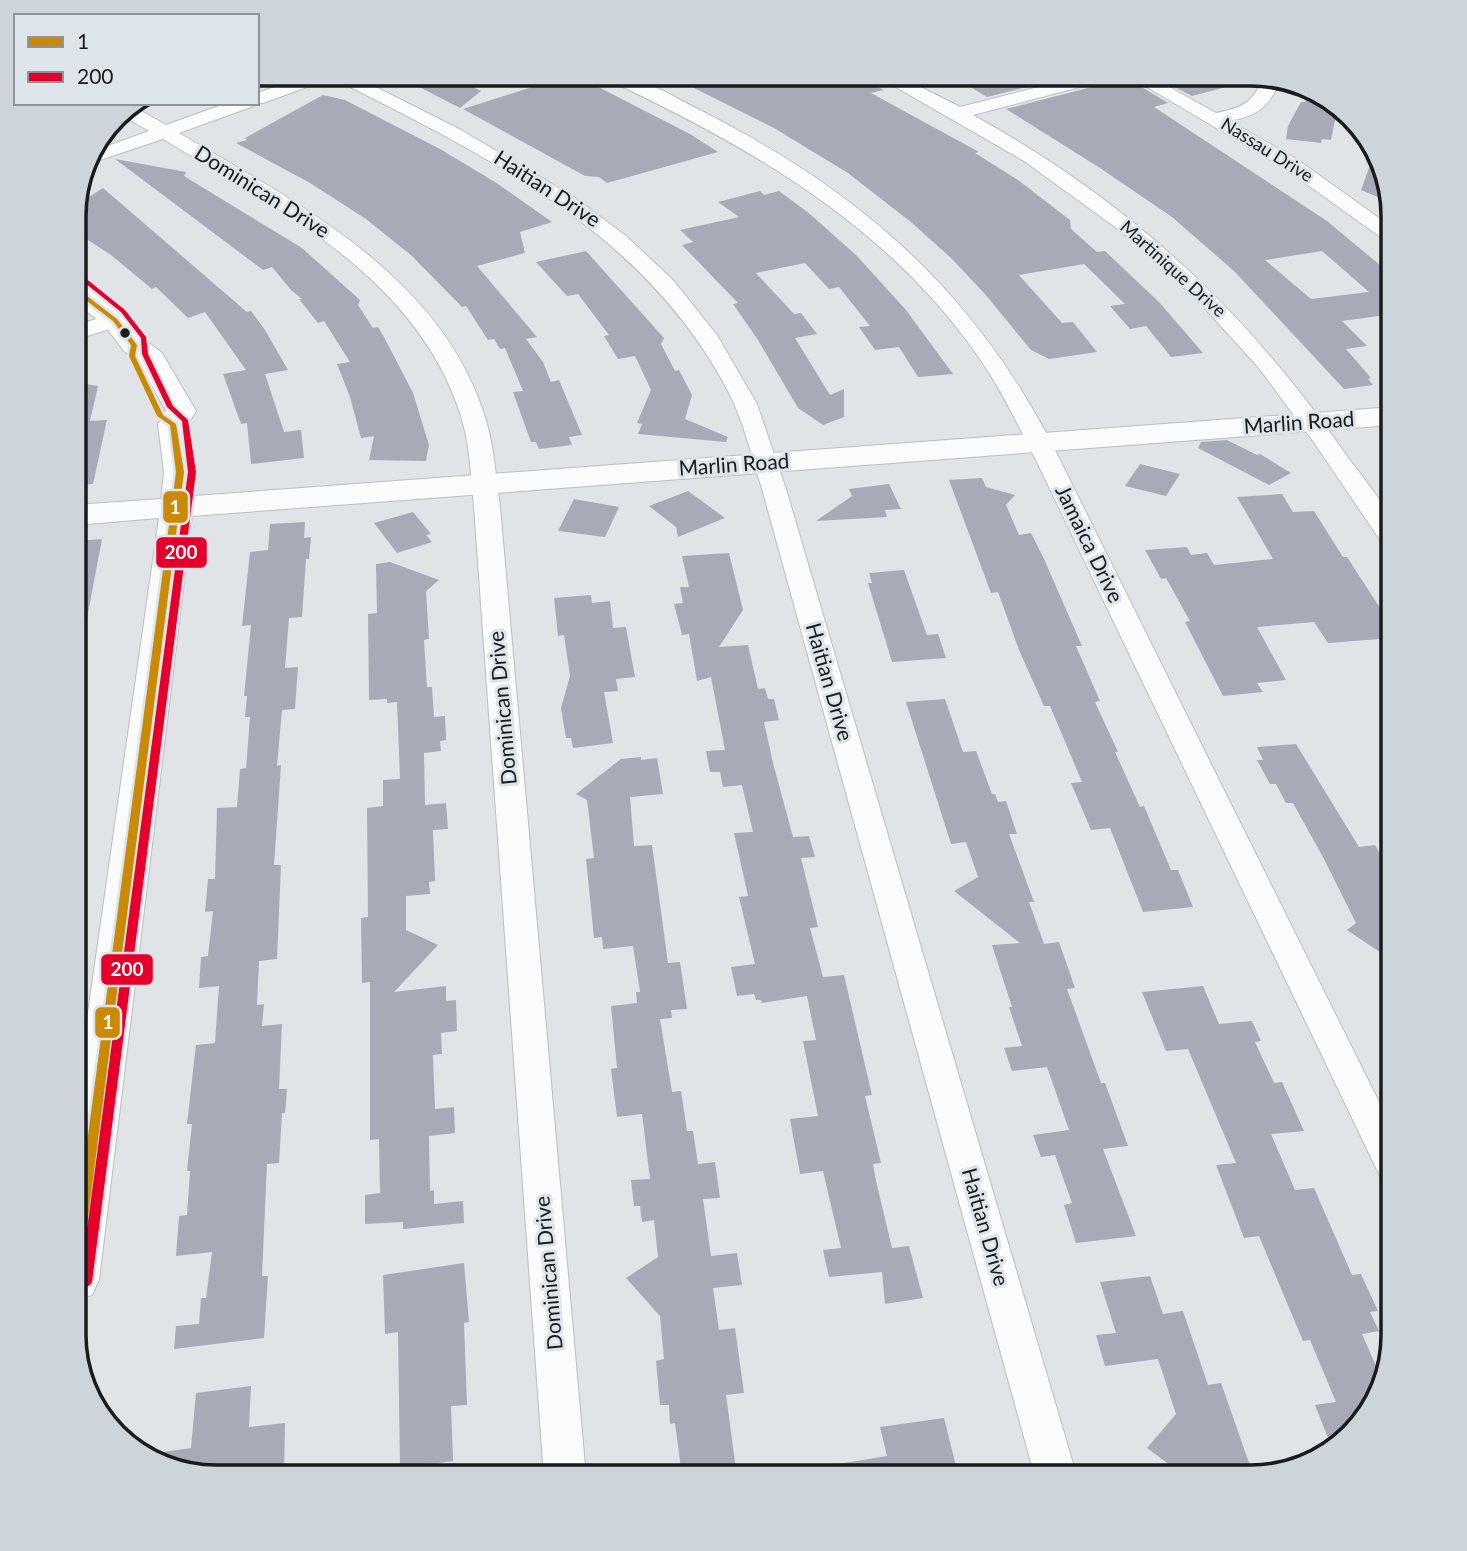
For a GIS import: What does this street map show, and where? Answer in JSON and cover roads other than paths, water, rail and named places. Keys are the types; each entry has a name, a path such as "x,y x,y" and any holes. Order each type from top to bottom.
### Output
{"street":[{"path":"259,98 294,86"},
{"name":"Haitian Drive","path":"360,86 517,167 567,198 630,248 671,290 711,343 741,395 765,463 1052,1465"},
{"name":"Jamaica Drive","path":"638,86 765,151 813,183 888,243 929,283 975,337 1013,394 1039,442 1381,1139"},
{"name":"Martinique Drive","path":"906,86 960,113 1063,178 1159,253 1247,340 1381,523"},
{"path":"960,113 1062,86"},
{"name":"Nassau Drive","path":"1156,86 1314,179 1381,226"},
{"path":"1215,119 1255,108 1261,104 1270,87"},
{"path":"101,155 238,105"},
{"name":"Dominican Drive","path":"134,115 325,229 368,262 396,289 437,343 464,393 478,438 484,483 564,1465"},
{"path":"86,297 115,320 134,345 132,356 160,416 173,424 180,472 86,1190"},
{"path":"86,329 115,320"},
{"name":"Marlin Road","path":"86,514 1381,416"}]}
